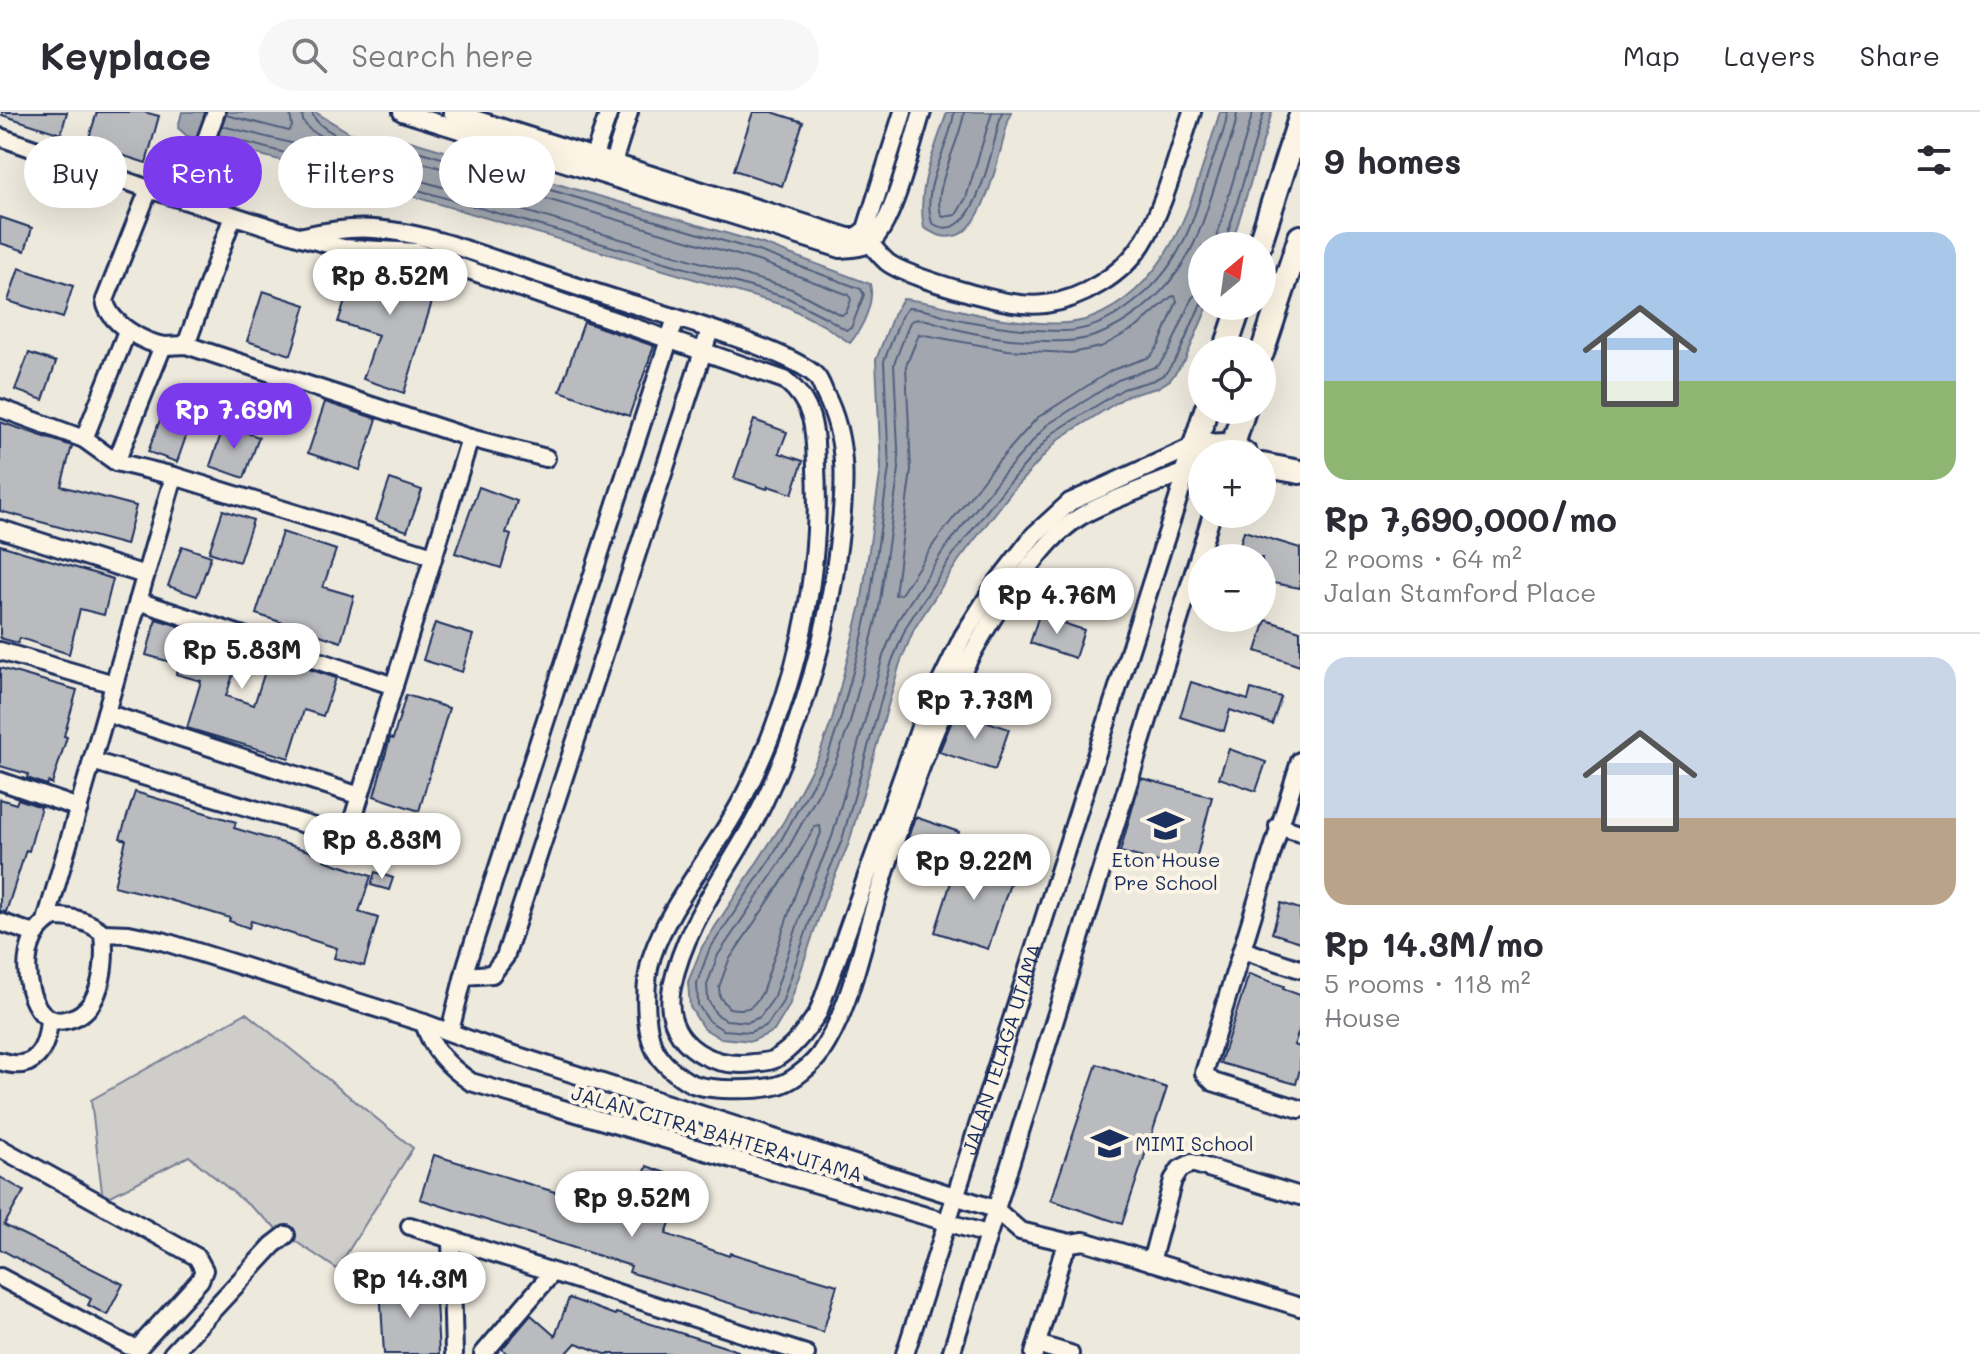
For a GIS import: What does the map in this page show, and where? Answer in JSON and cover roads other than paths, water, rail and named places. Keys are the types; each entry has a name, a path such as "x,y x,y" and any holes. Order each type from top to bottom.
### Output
{"main road":[{"path":"1263,232 1300,118"},
{"path":"1268,336 1300,237"},
{"path":"1276,468 1300,472"}],"street":[{"path":"208,136 216,112"},
{"path":"402,112 848,237 866,238 879,234 889,214 922,112"},
{"path":"452,112 591,165"},
{"path":"591,165 609,112"},
{"path":"610,170 629,112"},
{"path":"903,112 866,229 866,238 887,262 949,287 999,301 1046,304 1098,285 1141,245 1156,213 1192,112"},
{"path":"0,137 143,187"},
{"path":"143,204 105,300 110,314 127,331 163,346 186,345 210,352 470,438 546,458"},
{"path":"208,208 343,248 417,252 785,380 801,392 812,416 818,500 813,583 786,693 745,794 667,923 652,956 646,986 650,1035 660,1058 691,1084 731,1090 784,1084 818,1058 839,1020 899,827 939,722 977,644 1009,593 1046,546 1080,517 1188,473"},
{"path":"186,345 233,216"},
{"path":"301,237 338,229 371,228 423,235 784,356 816,376 833,410 843,449 845,491 825,635 806,697 761,807 692,926 671,989 671,1013 678,1032 699,1055 734,1066 772,1060 798,1041 818,1013 924,716 963,636 996,584 1034,535 1070,502 1188,449"},
{"path":"450,1031 464,976 676,318"},
{"path":"464,976 492,974 505,957 710,330"},
{"path":"84,439 127,331"},
{"path":"116,462 163,346"},
{"path":"0,408 84,439 116,462 174,476 433,556"},
{"path":"348,835 470,438"},
{"path":"0,922 41,927 66,917 86,922 103,933 97,993 89,1008 66,1020 49,1019 41,1012 28,974 30,947 41,927 79,808 174,476"},
{"name":"JALAN TELAGA UTAMA","path":"905,1354 1188,489"},
{"name":"JALAN TELAGA UTAMA","path":"951,1354 1208,528"},
{"path":"0,529 145,575"},
{"path":"138,601 394,686"},
{"path":"0,651 114,684"},
{"path":"106,713 360,796"},
{"path":"92,761 399,852"},
{"path":"1300,761 1204,1073 1213,1082 1300,1109"},
{"path":"0,781 79,808"},
{"path":"1278,826 1300,833"},
{"name":"JALAN CITRA BAHTERA UTAMA","path":"103,933 129,934 162,941 450,1031 484,1045 995,1209 1020,1231 1070,1243 1084,1241 1300,1307"},
{"path":"1242,950 1300,969"},
{"path":"0,1061 23,1066 32,1062 45,1041 49,1019"},
{"name":"JALAN CITRA BAHTERA UTAMA","path":"424,1023 433,1046 471,1082 987,1234"},
{"path":"0,1148 197,1257 204,1270 200,1280 141,1346 134,1348 0,1277"},
{"path":"1151,1262 1173,1180 1180,1169 1192,1163 1300,1196"},
{"path":"410,1226 806,1354"},
{"path":"172,1354 273,1245 286,1235"},
{"path":"451,1240 454,1354"},
{"path":"1070,1243 1062,1256 1036,1349 1070,1354"},
{"path":"483,1354 552,1273"}],"water":[{"path":"182,112 315,112 350,133 363,136 278,136 278,160 262,155 262,136 187,136 178,128"},
{"path":"947,112 1011,112 984,202 966,230 950,237 924,228 922,213 928,169"},
{"path":"1220,112 1272,112 1235,232 1188,232 1188,320 1202,320 1195,336 1188,336 1185,360 1170,380 1157,388 1127,396 1059,439 1013,490 959,560 914,629 900,663 849,843 825,899 789,1006 774,1031 752,1041 720,1038 703,1028 690,1007 688,982 702,947 784,821 819,755 832,720 861,605 881,468 876,360 894,313 903,299 998,318 1042,323 1091,318 1120,303 1144,283 1163,258 1191,202"},
{"path":"423,145 439,149 439,204 423,199"},
{"path":"555,183 763,244 870,284 869,307 850,343 786,306 452,208 555,208"}],"place":[{"name":"Eton House Pre School","path":"1166,825"},
{"name":"MIMI School","path":"1109,1144"}]}
